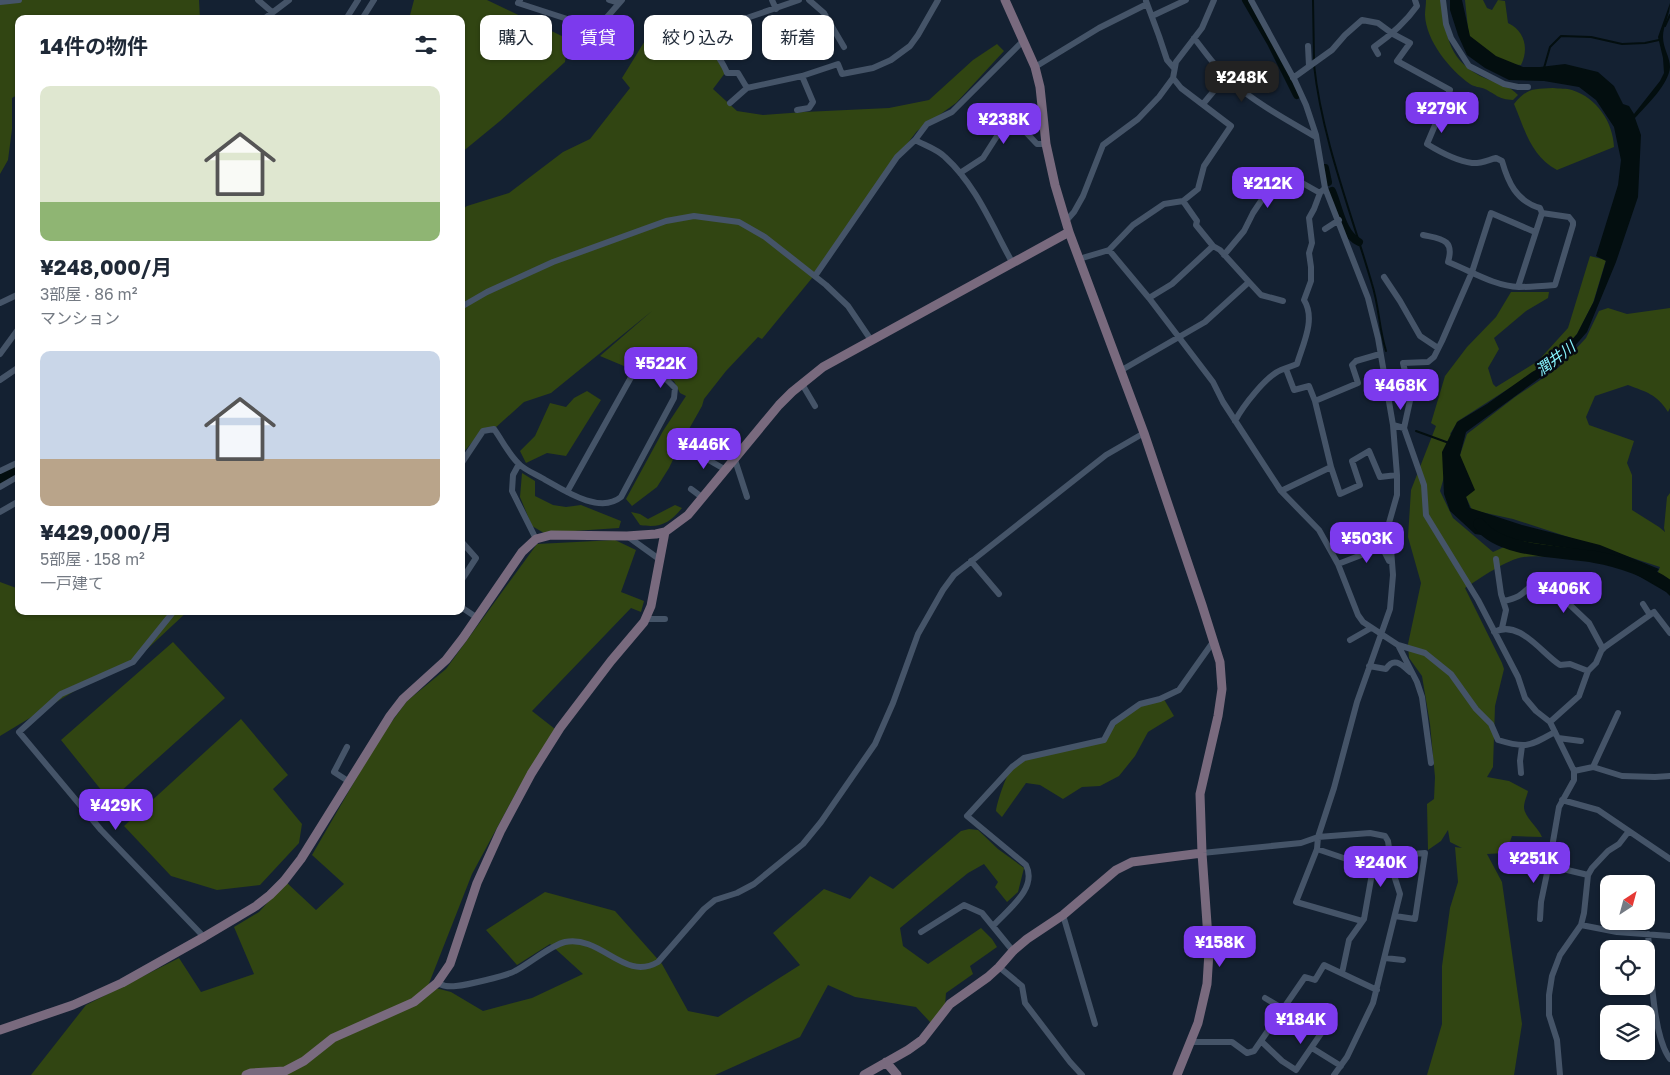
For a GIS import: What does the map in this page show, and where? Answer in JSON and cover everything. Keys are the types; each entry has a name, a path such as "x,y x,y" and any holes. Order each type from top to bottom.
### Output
{"street":[{"path":"0,2 19,0"},
{"path":"258,0 272,12"},
{"path":"269,15 289,0"},
{"path":"349,15 358,0"},
{"path":"365,15 374,0"},
{"path":"520,0 518,3 595,28 621,2"},
{"path":"608,0 621,2"},
{"path":"772,0 776,9"},
{"path":"747,88 738,74 728,72 709,40 709,34 738,21 799,0"},
{"path":"809,0 824,14 844,47"},
{"path":"730,103 747,88 802,76 838,64 842,74 873,68 891,60 910,46 938,0"},
{"path":"1005,0 1035,67 1040,87 1046,144 1055,185 1069,232 1144,433 1220,662 1222,690 1200,794 1209,952 1207,984 1198,1023 1177,1075"},
{"path":"1152,16 1186,0"},
{"path":"1066,220 1074,212 1083,196 1103,144 1138,119 1173,78 1176,62 1202,28 1214,0"},
{"path":"1251,0 1306,106 1316,137 1322,190 1339,220 1368,298 1378,338 1392,425 1398,494 1389,523 1393,574 1390,609 1369,666 1318,837 1317,849 1296,902 1362,921"},
{"path":"1378,54 1374,47 1406,22 1417,6 1415,0"},
{"path":"1442,0 1446,24 1451,38 1469,66 1504,84 1528,87"},
{"path":"1035,67 1146,2 1167,60 1174,68"},
{"path":"1293,78 1332,50 1344,35 1362,20 1378,23 1410,43 1397,60 1450,90 1427,144 1441,152 1472,163 1496,158 1502,161 1508,183 1530,205 1540,208 1542,213 1518,287"},
{"path":"1194,38 1217,68 1231,82 1263,105 1316,137"},
{"path":"815,276 897,157 915,140 927,124 952,112 1024,40"},
{"path":"1308,46 1310,66"},
{"path":"797,110 809,108 813,102 802,76"},
{"path":"1079,259 1109,250 1133,225 1164,204 1183,201 1198,189 1204,166 1231,126 1181,88 1173,78"},
{"path":"1203,104 1213,92"},
{"path":"960,173 983,158 999,133 1019,125 1037,144 1046,144"},
{"path":"915,140 944,155 960,173 986,212 1012,262"},
{"path":"1224,255 1244,231 1253,213 1280,171 1322,190"},
{"path":"1235,421 1242,408 1256,392 1280,370 1297,364 1309,327 1309,308 1304,300 1311,281 1309,253 1312,244 1309,218 1322,190"},
{"path":"1183,201 1197,221 1196,225 1213,246 1224,255 1261,295 1283,300"},
{"path":"1535,232 1491,213 1472,272 1434,357 1428,362 1403,363 1411,396 1404,428 1424,485 1426,516 1478,600 1518,677 1525,698 1536,711 1550,722 1574,771 1574,780 1559,807 1540,919"},
{"path":"1423,235 1445,240 1451,252 1448,262 1497,283 1518,287 1555,285 1573,222 1569,217 1542,213"},
{"path":"465,305 487,292 553,262 666,221 694,216 739,222 764,237 815,276 848,306 871,340"},
{"path":"1325,229 1339,220"},
{"path":"0,1030 72,1005 122,983 204,937 256,906 270,895 284,882 301,859 390,716 409,693 446,660 522,552 536,539 551,535 627,536 665,532 683,520 703,498 779,405 823,367 1069,232"},
{"path":"1149,298 1172,284 1213,246"},
{"path":"1109,250 1180,337 1213,382 1235,421 1281,491 1318,530 1338,564 1358,615 1363,622 1398,645 1425,653 1451,674 1476,709 1492,724 1498,740 1522,746 1533,745 1557,735 1581,741"},
{"path":"1384,277 1420,336 1438,348"},
{"path":"1120,371 1205,322 1248,282"},
{"path":"0,303 15,296"},
{"path":"0,354 15,333"},
{"path":"1315,401 1358,383 1352,365 1356,361 1380,354"},
{"path":"465,458 483,431 494,429 519,464 567,492 581,500 604,502 617,500 621,497 674,398 675,388 667,380 641,368 634,372 567,492"},
{"path":"1286,369 1294,390 1309,386 1315,401 1330,467 1340,494 1360,485 1352,461 1369,451 1380,477 1397,475"},
{"path":"0,380 15,371"},
{"path":"802,384 815,406"},
{"path":"1392,425 1404,428"},
{"path":"437,983 444,986 456,986 514,972 563,942 590,943 632,967 649,967 658,962 704,909 715,900 737,893 754,884 803,844 821,822 875,744 893,703 912,649 942,590 954,575 1106,455 1144,433"},
{"path":"693,451 726,470"},
{"path":"735,460 747,496"},
{"path":"0,471 15,464"},
{"path":"519,464 513,475 512,491 536,539"},
{"path":"1281,491 1330,467"},
{"path":"0,487 15,478"},
{"path":"691,489 703,498"},
{"path":"0,512 15,503"},
{"path":"246,1075 285,1071 304,1061 333,1038 414,1002 437,983 450,964 477,884 501,830 531,774 560,728 611,661 637,632 652,606 665,532"},
{"path":"627,536 659,559"},
{"path":"465,546 476,558 465,575"},
{"path":"1338,564 1382,547 1389,561 1392,562"},
{"path":"1496,559 1506,610 1502,628"},
{"path":"971,561 999,594"},
{"path":"1583,577 1570,596 1570,605 1589,623 1603,648"},
{"path":"1503,601 1516,599 1534,583"},
{"path":"1643,604 1650,615"},
{"path":"465,610 476,617"},
{"path":"1550,722 1578,696 1588,671 1596,663 1603,648 1654,612 1670,633"},
{"path":"171,615 133,662 61,694 19,732 101,830 204,937"},
{"path":"645,619 665,620"},
{"path":"1350,640 1371,628"},
{"path":"1494,632 1502,628 1509,628 1527,637 1560,665 1570,664 1588,671"},
{"path":"992,926 1026,890 1029,871 1026,865 967,816 1012,767 1024,758 1104,740 1113,723 1140,704 1160,699 1179,690 1213,642"},
{"path":"1398,645 1414,675 1422,697 1431,763"},
{"path":"1369,666 1386,669 1389,664 1399,662 1414,675"},
{"path":"1593,767 1618,713"},
{"path":"1521,774 1522,746"},
{"path":"347,747 334,772 348,782"},
{"path":"1574,771 1593,767 1622,776 1670,776"},
{"path":"1562,800 1598,810 1670,859"},
{"path":"1560,1075 1557,1040 1549,1015 1548,995 1552,976 1560,955 1581,925 1588,875 1598,860 1619,844 1629,830"},
{"path":"864,1075 922,1040 950,1004 999,967 1027,939 1064,916 1116,870 1132,862 1300,843 1318,837 1380,834 1385,836 1388,841 1392,868 1400,894 1371,1008 1347,1057 1334,1075"},
{"path":"1317,849 1373,868 1364,919 1349,940 1342,973"},
{"path":"1392,868 1404,869 1412,854 1425,853 1415,919 1395,916"},
{"path":"1551,853 1555,862 1563,869 1588,875"},
{"path":"921,932 964,905 982,913 1013,951"},
{"path":"1064,916 1095,1024"},
{"path":"1581,925 1617,932 1670,936"},
{"path":"1648,934 1655,1014 1664,1047 1670,1059"},
{"path":"1385,958 1404,960"},
{"path":"1190,1042 1232,1042 1247,1053 1254,1051 1305,977 1315,980 1324,965 1377,990"},
{"path":"999,967 1022,986 1025,1003 1082,1075"},
{"path":"1262,1042 1282,1061 1296,1070 1322,1032 1265,998"},
{"path":"1312,1048 1341,1066"},
{"path":"886,1062 898,1075"}],"green space":[{"path":"0,0 199,0 200,15 15,15 15,96 12,98 12,129 8,160 0,174"},
{"path":"414,0 487,0 518,15 480,15 480,60 552,60 552,31 562,36 562,60 565,60 500,121 465,150 465,15 410,15"},
{"path":"1426,0 1441,0 1448,37 1457,57 1474,73 1504,85 1515,92 1518,95 1513,100 1501,98 1485,89 1472,85 1447,63 1434,45 1426,25"},
{"path":"1465,0 1483,0 1487,8 1492,10 1498,0 1505,1 1508,23 1514,26 1524,41 1525,53 1521,65 1492,57 1469,38"},
{"path":"644,42 644,60 718,60 725,73 713,89 737,111 763,115 889,108 929,100 973,60 997,44 1004,51 956,103 917,131 826,261 762,339 758,337 726,371 704,399 669,468 657,487 632,506 626,499 663,431 686,396 680,393 674,381 637,368 631,369 600,356 652,311 551,393 524,402 494,429 483,430 465,450 465,207 509,193 563,152 590,139 630,88 622,78"},
{"path":"1553,88 1572,90 1596,105 1611,129 1614,147 1557,170 1548,164 1530,142 1514,104 1531,90"},
{"path":"1590,256 1606,260 1593,303 1577,334 1555,359 1458,421 1450,434 1455,438 1440,491 1453,518 1493,552 1524,538 1594,547 1602,562 1534,556 1524,557 1502,565 1465,588 1504,669 1495,706 1493,767 1487,777 1509,781 1528,791 1524,805 1525,811 1542,837 1512,836 1506,853 1487,854 1502,882 1522,1024 1514,1075 1427,1075 1442,1024 1442,966 1450,908 1458,882 1455,847 1462,848 1450,842 1448,830 1441,841 1428,850 1427,804 1434,799 1435,777 1430,724 1422,676 1409,658 1408,644 1421,583 1408,537 1411,490 1436,426 1431,423 1445,376 1467,347 1496,317 1511,292 1549,292 1548,298 1526,311 1494,338 1499,349 1488,368 1493,384 1496,387 1538,361 1568,328"},
{"path":"1608,308 1627,314 1670,308 1670,408 1668,412 1655,397 1628,385 1595,396 1586,417 1589,425 1634,441 1627,463 1632,475 1632,510 1665,532 1667,497 1670,493 1670,587 1656,577 1660,567 1513,519 1472,510 1466,497 1460,455 1467,434 1515,397 1558,368 1586,338 1599,311"},
{"path":"587,391 601,400 566,456 547,453 526,463 520,451 535,436 550,403 566,407 574,398"},
{"path":"522,473 535,481 535,496 553,505 566,507 581,505 621,521 619,528 544,533 532,526 520,497"},
{"path":"675,505 682,508 673,518 664,524 653,526 640,525 631,512 640,514 648,519"},
{"path":"615,540 636,550 621,592 644,601 641,612 631,608 532,711 555,729 518,789 472,874 428,986 451,992 483,1011 532,998 583,974 550,944 517,965 486,930 545,892 615,911 662,964 688,1011 718,1017 800,965 773,933 824,889 850,899 870,876 893,889 961,831 969,829 978,830 998,849 1024,868 1018,892 1007,902 995,887 998,882 984,864 968,873 900,928 903,946 928,964 981,928 997,947 970,966 973,974 946,993 945,1006 931,1023 916,1007 855,997 828,985 800,1037 715,1075 31,1075 86,1005 179,958 201,992 254,974 234,927 259,912 286,882 316,910 344,884 312,855 379,739 407,701 446,669 537,544"},
{"path":"0,582 15,588 15,615 184,615 129,666 111,669 0,736"},
{"path":"173,642 225,698 110,801 61,740"},
{"path":"1162,696 1174,716 1148,732 1135,756 1119,776 1100,786 1082,787 1063,799 1040,785 1026,783 1002,817 996,811 1007,776 1012,768 1028,759 1104,740 1113,723 1133,708"},
{"path":"241,719 288,775 273,789 302,824 299,843 260,885 217,890 171,876 124,826"}],"shaded area":[{"path":"1450,0 1462,0 1470,36 1496,56 1523,67 1565,64 1598,72 1614,86 1623,104 1629,106 1634,114 1664,73 1658,37 1670,3 1663,37 1670,63 1669,74 1656,94 1635,118 1641,135 1638,197 1616,262 1587,332 1559,364 1466,432 1460,455 1475,490 1466,497 1470,508 1522,525 1600,545 1659,569 1654,575 1631,568 1670,589 1670,596 1599,553 1475,534 1450,511 1444,494 1442,452 1457,422 1487,404 1532,372 1555,359 1577,334 1594,301 1606,261 1596,256 1618,185 1621,160 1614,127 1596,100 1579,87 1544,81 1509,80 1485,68 1467,55 1450,10"}],"waterway":[{"path":"1246,0 1271,43 1297,95"},
{"path":"1313,0 1314,60"},
{"path":"1665,26 1670,15"},
{"path":"1544,68 1550,47 1561,36 1591,37 1622,44 1659,40"},
{"path":"1314,65 1323,120 1330,148 1374,292 1386,351"},
{"path":"1325,168 1328,182"},
{"path":"1332,191 1345,227 1353,238 1359,242"},
{"path":"1416,431 1449,443"},
{"path":"0,480 15,473"},
{"name":"潤井川","path":"1479,524 1502,541 1516,546 1614,561 1644,572 1670,587"}]}
